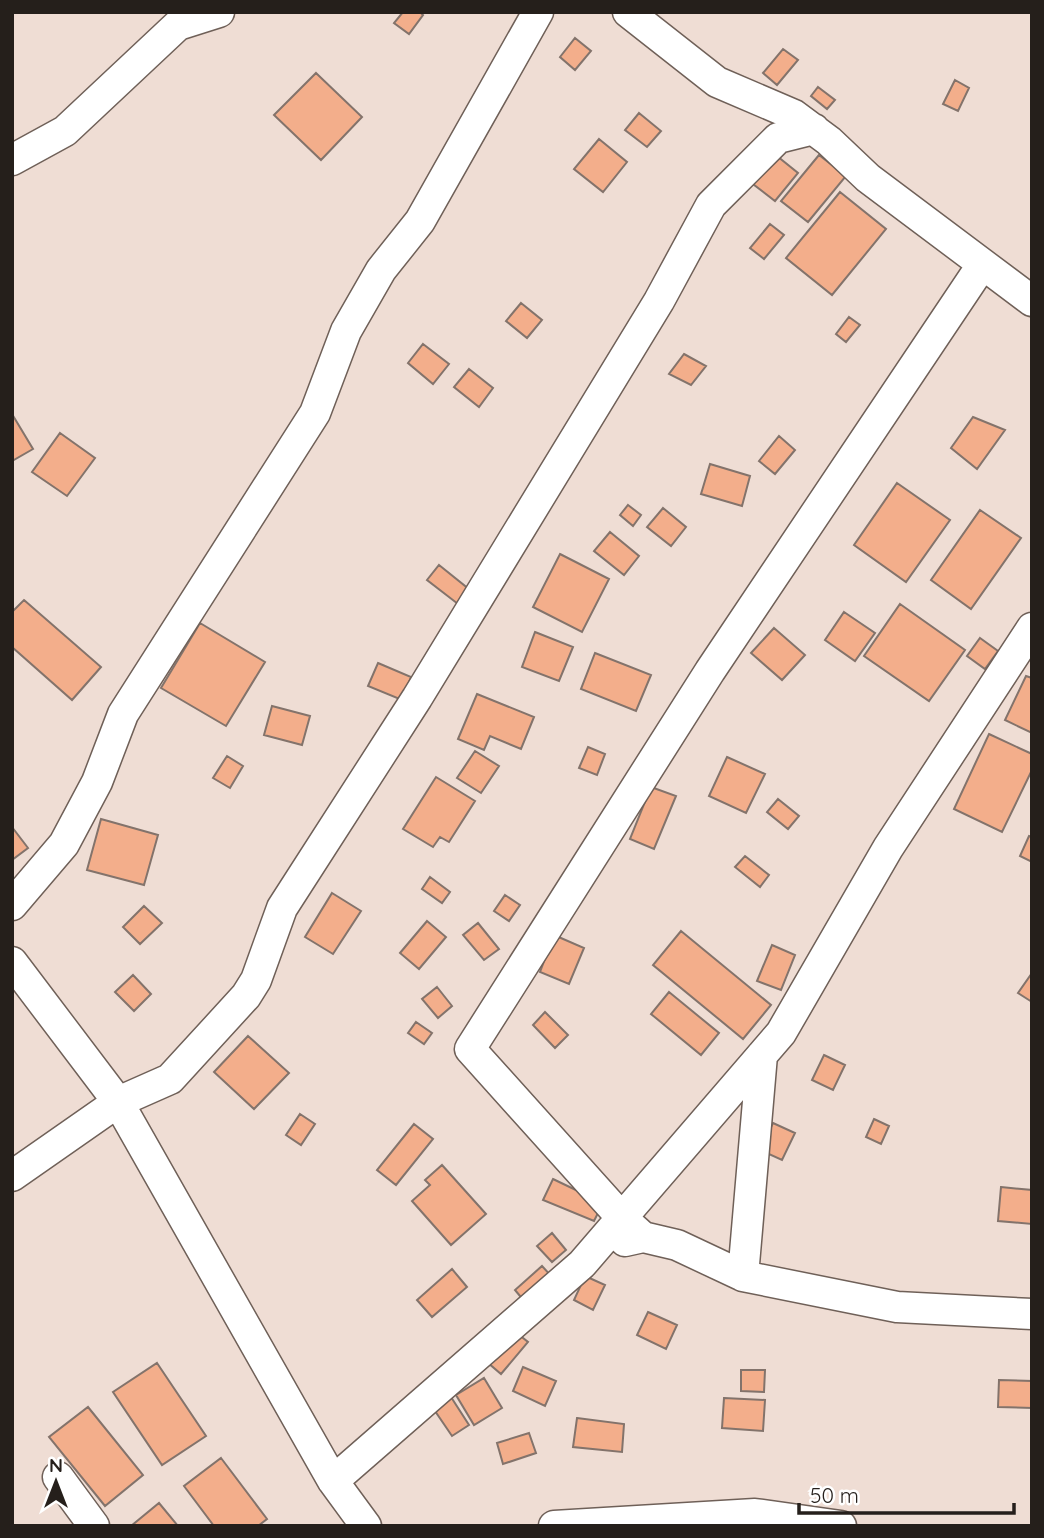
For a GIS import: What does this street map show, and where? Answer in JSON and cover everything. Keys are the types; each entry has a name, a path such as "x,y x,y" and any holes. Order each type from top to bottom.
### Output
{"street":[{"path":"12,160 65,131 178,25 219,12"},
{"path":"12,905 64,844 97,782 123,714 248,512 315,413 352,321 381,270 420,221 538,12"},
{"path":"628,12 717,82 794,115 814,129 868,178 1032,301"},
{"path":"12,1176 118,1102 170,1079 246,996 256,980 282,908 431,676 659,301 711,205 778,138 814,129"},
{"path":"982,265 710,671 470,1049 632,1227 743,1276 897,1307 1032,1314"},
{"path":"333,1481 582,1264 632,1227 781,1033 888,848 1032,628"},
{"path":"12,962 118,1102 333,1481 366,1526"},
{"path":"743,1276 762,1055"},
{"path":"58,1477 94,1526"},
{"path":"554,1526 755,1514 841,1526"}],"building":[{"path":"403,12 420,12 423,15 409,34 394,23"},
{"path":"575,38 591,51 575,70 560,57"},
{"path":"783,49 798,60 777,85 763,73"},
{"path":"316,73 362,117 321,160 274,115"},
{"path":"955,80 969,88 958,111 943,104"},
{"path":"818,87 835,100 827,109 811,96"},
{"path":"639,113 661,131 647,147 625,130"},
{"path":"599,139 627,162 603,192 574,169"},
{"path":"772,152 798,173 775,201 749,181"},
{"path":"819,155 846,176 808,222 781,201"},
{"path":"840,192 886,229 832,295 786,258"},
{"path":"770,224 784,235 764,259 750,248"},
{"path":"521,303 542,320 527,338 506,321"},
{"path":"849,317 860,325 846,342 836,334"},
{"path":"423,344 449,364 433,384 408,363"},
{"path":"684,354 706,366 691,385 669,374"},
{"path":"469,369 493,388 479,407 454,387"},
{"path":"12,414 33,449 12,461"},
{"path":"973,417 1005,430 977,469 951,448"},
{"path":"60,433 95,458 67,496 32,472"},
{"path":"779,436 795,450 775,474 759,461"},
{"path":"710,464 750,476 742,506 701,494"},
{"path":"897,483 950,520 906,582 854,545"},
{"path":"628,505 641,515 633,526 620,515"},
{"path":"663,508 686,527 671,546 647,527"},
{"path":"980,510 1021,538 971,609 931,580"},
{"path":"610,532 639,556 624,575 594,551"},
{"path":"560,554 609,579 582,632 533,607"},
{"path":"439,565 470,590 458,604 427,580"},
{"path":"24,600 101,667 72,700 12,647 12,612"},
{"path":"900,604 965,650 929,701 864,656"},
{"path":"844,612 875,633 855,661 825,640"},
{"path":"200,623 265,662 226,726 161,688"},
{"path":"774,628 805,655 782,680 751,653"},
{"path":"535,632 573,647 559,681 522,667"},
{"path":"980,638 998,651 985,669 967,656"},
{"path":"595,653 651,675 636,711 581,689"},
{"path":"378,663 411,677 402,700 368,686"},
{"path":"1026,676 1032,678 1032,733 1005,720"},
{"path":"477,694 534,717 521,749 490,736 484,750 458,739"},
{"path":"272,706 310,716 302,745 264,735"},
{"path":"989,734 1032,754 1032,770 1002,832 954,809"},
{"path":"588,747 605,754 597,775 579,768"},
{"path":"475,751 499,766 481,793 457,778"},
{"path":"227,756 243,766 230,788 213,778"},
{"path":"727,757 765,774 746,813 709,796"},
{"path":"436,777 475,801 449,842 440,837 433,847 403,829"},
{"path":"651,787 676,796 654,849 630,839"},
{"path":"778,799 799,816 788,829 767,812"},
{"path":"101,819 158,835 144,885 87,870"},
{"path":"12,827 28,848 12,860"},
{"path":"1029,836 1032,837 1032,862 1020,856"},
{"path":"745,856 769,875 760,887 735,867"},
{"path":"430,877 450,892 442,903 422,889"},
{"path":"332,893 361,911 333,954 305,937"},
{"path":"505,895 520,905 509,921 494,911"},
{"path":"144,906 162,923 140,944 123,927"},
{"path":"427,921 446,937 419,969 400,953"},
{"path":"478,923 499,949 484,960 463,935"},
{"path":"681,931 771,1005 743,1039 653,965"},
{"path":"554,935 584,948 569,984 540,972"},
{"path":"772,945 795,955 781,990 757,981"},
{"path":"1032,973 1032,1002 1018,993"},
{"path":"133,975 151,994 134,1011 115,992"},
{"path":"437,987 452,1006 438,1018 422,999"},
{"path":"669,992 719,1033 701,1055 651,1014"},
{"path":"545,1012 568,1035 555,1048 533,1025"},
{"path":"416,1022 432,1033 424,1044 408,1033"},
{"path":"248,1036 289,1073 254,1109 214,1072"},
{"path":"824,1055 845,1065 833,1090 812,1080"},
{"path":"300,1114 315,1124 301,1145 286,1135"},
{"path":"874,1119 889,1126 881,1144 866,1137"},
{"path":"773,1123 795,1133 782,1160 760,1150"},
{"path":"414,1124 433,1139 396,1185 377,1170"},
{"path":"442,1165 486,1214 451,1245 412,1201 430,1185 425,1180"},
{"path":"553,1179 603,1203 594,1221 543,1200"},
{"path":"1001,1187 1032,1190 1032,1224 998,1221"},
{"path":"552,1233 566,1250 552,1262 537,1246"},
{"path":"542,1266 553,1278 525,1302 515,1290"},
{"path":"452,1269 467,1287 432,1317 417,1300"},
{"path":"585,1276 605,1285 593,1310 574,1300"},
{"path":"648,1312 677,1325 666,1349 637,1335"},
{"path":"513,1330 528,1342 501,1374 487,1362"},
{"path":"157,1363 206,1436 162,1465 113,1392"},
{"path":"523,1367 556,1381 545,1406 513,1391"},
{"path":"741,1370 765,1370 764,1392 741,1391"},
{"path":"484,1378 502,1408 474,1425 456,1395"},
{"path":"999,1380 1032,1381 1032,1408 998,1407"},
{"path":"451,1397 469,1425 452,1436 433,1408"},
{"path":"724,1398 765,1400 763,1431 722,1428"},
{"path":"88,1407 143,1475 105,1506 49,1437"},
{"path":"577,1418 624,1424 622,1452 573,1447"},
{"path":"529,1433 536,1453 503,1464 497,1443"},
{"path":"221,1458 267,1519 258,1526 214,1526 184,1486"},
{"path":"159,1503 178,1526 131,1526"}]}
